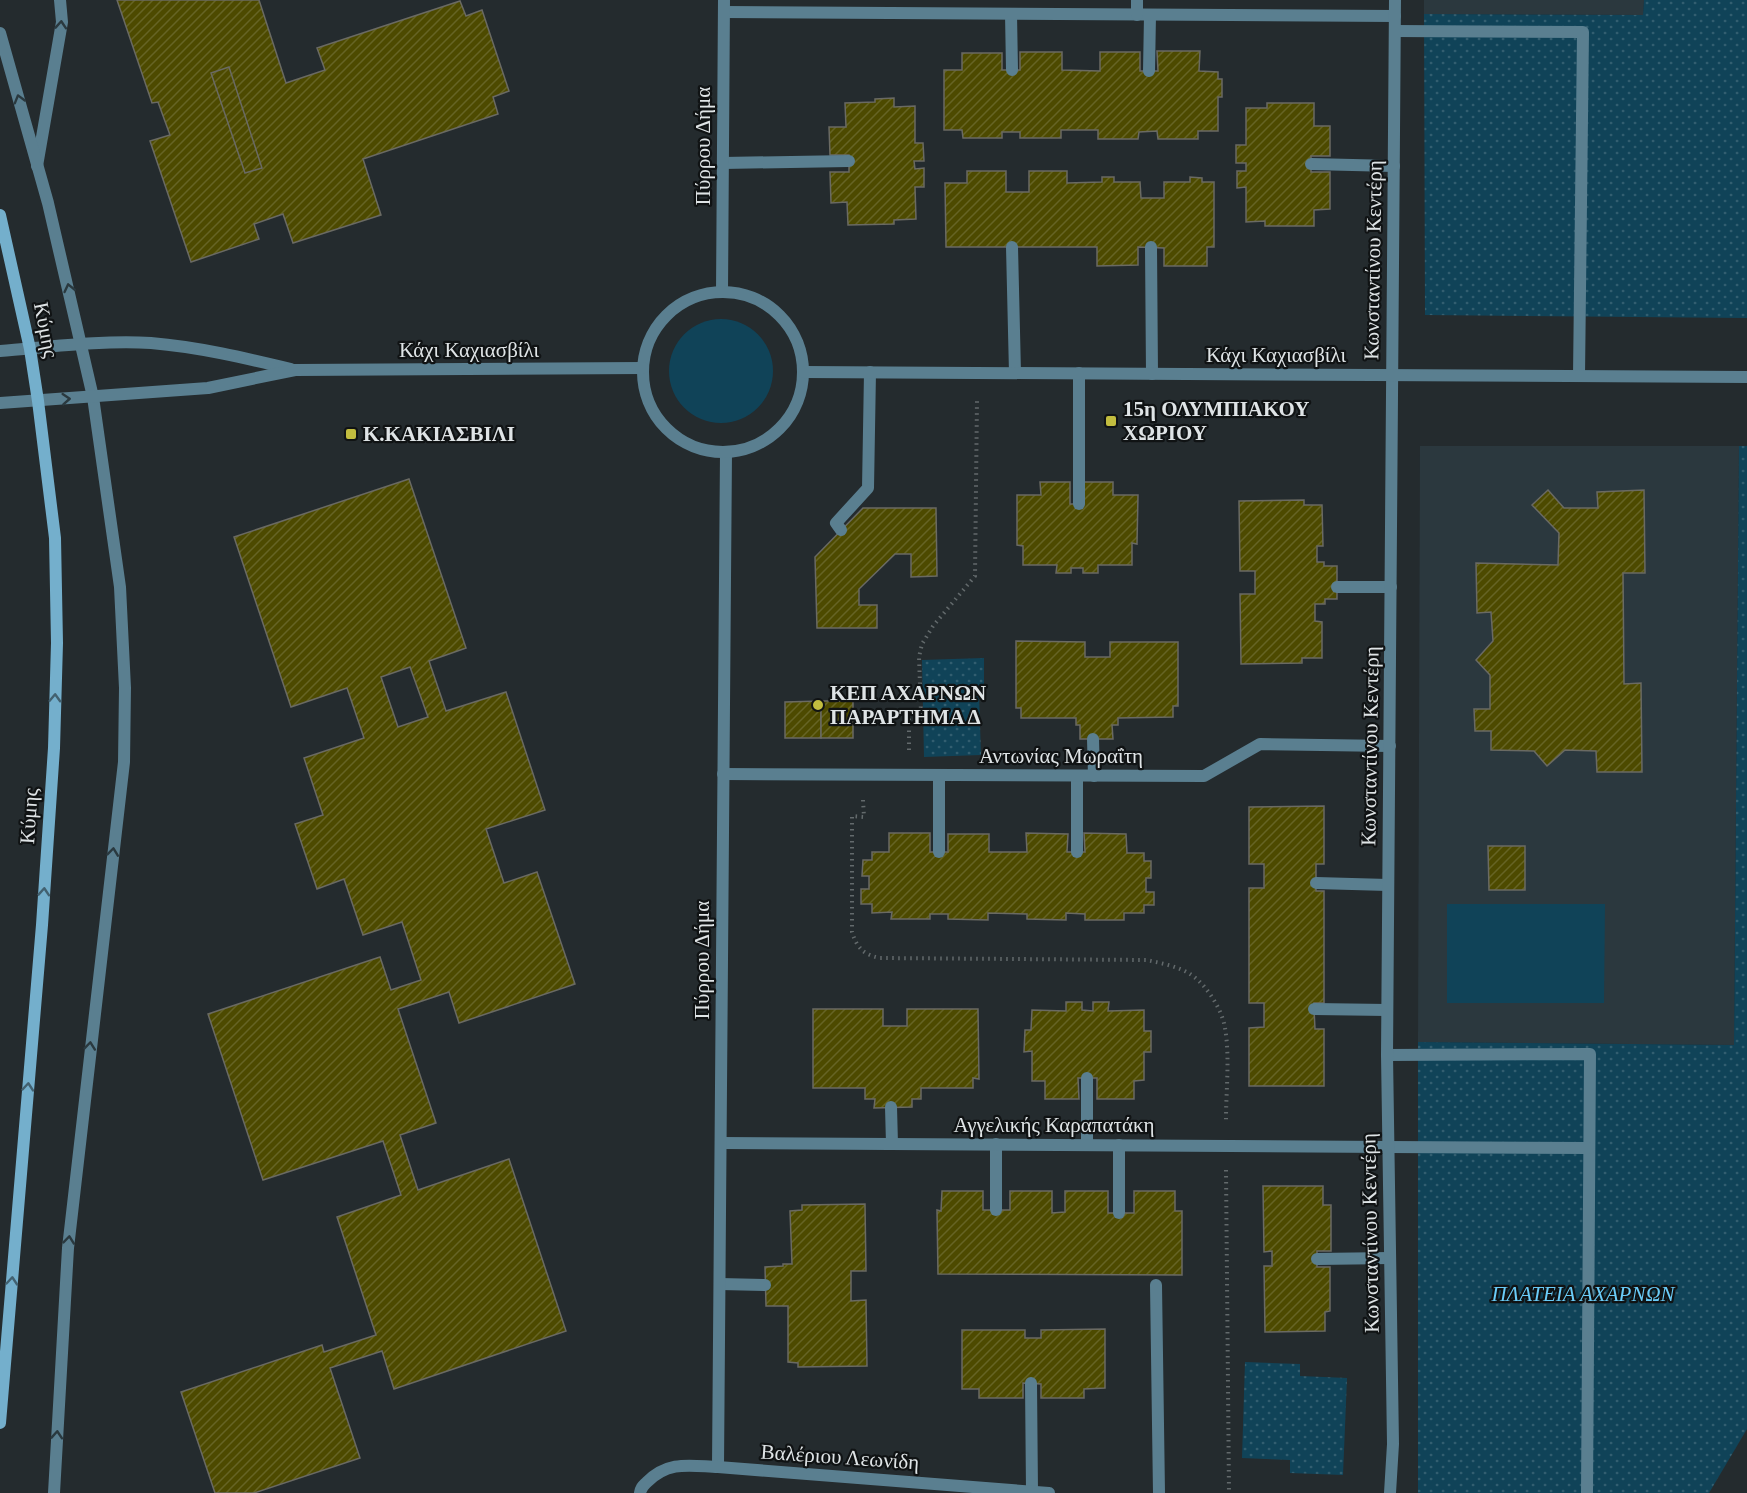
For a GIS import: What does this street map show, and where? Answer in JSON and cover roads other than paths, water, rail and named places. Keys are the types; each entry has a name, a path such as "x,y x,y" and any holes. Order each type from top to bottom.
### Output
{"main road":[{"name":"Κύμης","path":"0,215 30,349 38,401 55,538 57,643 54,748 41,937 0,1423"}],"street":[{"path":"38,166 62,22 60,0"},
{"path":"1137,0 1143,15 1149,71"},
{"name":"Κωνσταντίνου Κεντέρη","path":"1390,1493 1393,1444 1387,1010 1395,0"},
{"path":"724,6 1011,14 1395,16"},
{"name":"Πύρρου Δήμα","path":"722,292 724,6"},
{"path":"1011,14 1012,70"},
{"path":"1395,31 1583,32 1579,376"},
{"path":"0,33 38,166 93,397 120,587 126,688 124,762 68,1248 54,1493"},
{"path":"723,163 849,161"},
{"path":"1311,164 1394,166"},
{"path":"1012,247 1015,373"},
{"path":"1151,248 1152,374"},
{"path":"722,292 753,297 780,315 797,341 804,372 800,396 789,418 772,436 750,448 726,452 699,449 676,436 657,418 646,394 643,368 650,339 667,315 692,298 722,292"},
{"name":"Κάχι Καχιασβίλι","path":"0,351 150,343 202,348 295,370"},
{"name":"Κάχι Καχιασβίλι","path":"0,403 208,388 295,370 643,368"},
{"name":"Κάχι Καχιασβίλι","path":"804,372 1747,377"},
{"path":"841,530 836,523 868,488 870,372"},
{"path":"1079,373 1079,504"},
{"name":"Πύρρου Δήμα","path":"718,1467 726,452"},
{"path":"1337,587 1391,587"},
{"path":"1093,739 1094,776"},
{"name":"Αντωνίας Μωραΐτη","path":"723,774 1204,776 1260,744 1390,746"},
{"path":"939,775 939,852"},
{"path":"1077,776 1077,852"},
{"path":"1316,883 1389,885"},
{"path":"1314,1009 1387,1010"},
{"path":"1387,1055 1590,1054 1587,1493"},
{"path":"1087,1078 1087,1145"},
{"path":"891,1107 892,1144"},
{"name":"Αγγελικής Καραπατάκη","path":"721,1143 1589,1148"},
{"path":"996,1144 996,1210"},
{"path":"1119,1145 1119,1213"},
{"path":"1317,1259 1390,1258"},
{"path":"720,1284 765,1285"},
{"path":"1156,1285 1159,1493"},
{"path":"1031,1383 1032,1491"},
{"name":"Βαλέριου Λεωνίδη","path":"640,1493 641,1488 657,1472 674,1466 718,1467 1049,1493"}],"place":[{"name":"15η ΟΛΥΜΠΙΑΚΟΥ ΧΩΡΙΟΥ","path":"1111,421"},
{"name":"Κ.ΚΑΚΙΑΣΒΙΛΙ","path":"351,434"},
{"name":"ΚΕΠ ΑΧΑΡΝΩΝ ΠΑΡΑΡΤΗΜΑ Δ","path":"818,705"}],"park label":[{"name":"ΠΛΑΤΕΙΑ ΑΧΑΡΝΩΝ","path":"1583,1294"}]}
